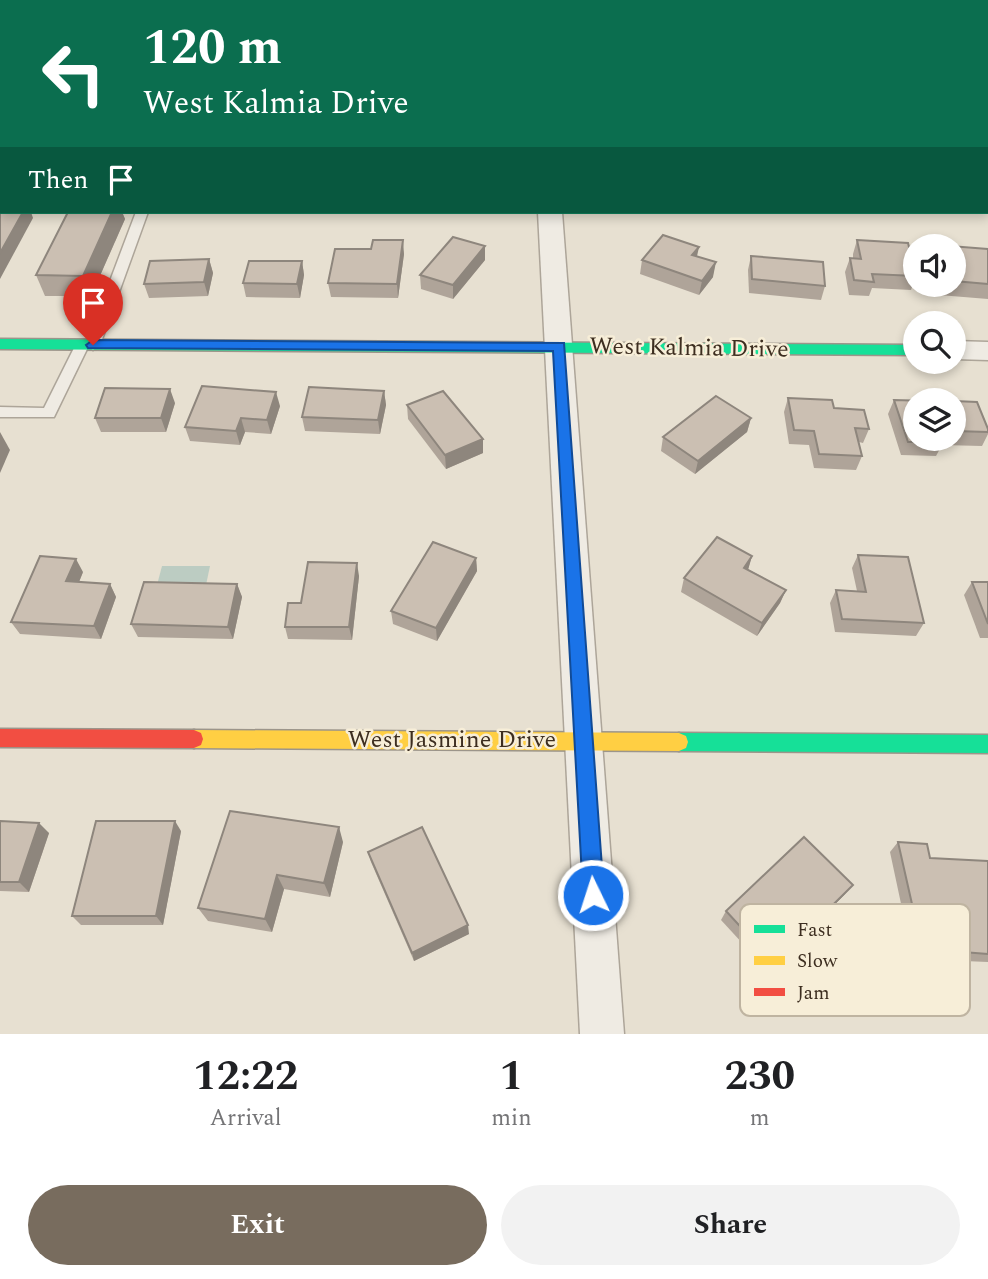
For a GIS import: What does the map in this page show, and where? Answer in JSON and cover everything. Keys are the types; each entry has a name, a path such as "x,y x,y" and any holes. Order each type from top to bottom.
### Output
{"street":[{"path":"551,214 602,1034"},
{"name":"West Kalmia Drive","path":"0,344 903,350"},
{"path":"966,350 988,351"},
{"name":"West Jasmine Drive","path":"0,738 988,744"}],"lane":[{"path":"0,412 48,413 88,345 141,214"}],"shaded area":[{"path":"162,566 210,566 206,585 157,585"}],"building":[{"path":"0,214 22,214 0,253"},
{"path":"67,214 111,214 83,276 36,275"},
{"path":"663,235 699,247 692,255 716,262 702,281 642,260"},
{"path":"453,237 485,246 453,285 420,275"},
{"path":"373,240 403,240 397,284 328,283 335,249 371,249"},
{"path":"857,240 903,243 903,275 872,274 874,282 854,280 850,258 861,259"},
{"path":"966,247 988,249 988,284 966,282"},
{"path":"751,256 823,262 825,286 752,279"},
{"path":"209,259 204,282 144,284 150,261"},
{"path":"249,261 302,261 297,284 243,283"},
{"path":"202,386 276,392 267,420 241,418 236,431 185,427"},
{"path":"309,387 384,391 378,420 302,417"},
{"path":"105,388 170,389 161,418 95,418"},
{"path":"443,391 483,439 445,455 407,405"},
{"path":"716,396 751,418 698,461 663,437"},
{"path":"788,398 832,400 834,408 864,410 869,429 855,428 862,456 819,454 814,431 794,430"},
{"path":"894,400 903,400 903,427"},
{"path":"966,402 977,402 988,432 966,431"},
{"path":"717,537 752,556 744,568 786,590 762,623 684,578"},
{"path":"433,542 476,558 436,628 391,611"},
{"path":"858,555 908,557 924,623 842,619 836,590 866,592"},
{"path":"40,556 76,559 66,581 110,584 94,626 11,622"},
{"path":"308,562 357,563 349,627 285,627 288,603 301,603"},
{"path":"144,582 237,584 228,627 131,624"},
{"path":"972,582 988,582 988,624"},
{"path":"230,811 339,827 324,883 277,875 265,919 198,908"},
{"path":"0,821 39,823 19,882 0,882"},
{"path":"96,821 175,821 156,916 72,916"},
{"path":"422,827 468,925 412,953 368,852"},
{"path":"804,837 853,885 834,904 740,904 740,926 726,911"},
{"path":"898,842 927,844 930,858 988,861 988,954 970,953 970,904 912,904"}],"traffic: fast":[{"path":"0,344 903,350"},
{"path":"679,742 988,744"}],"traffic: slow":[{"path":"194,739 679,742"}],"traffic: jam":[{"path":"0,738 194,739"}],"route":[{"path":"93,345 559,346 593,895"}]}
